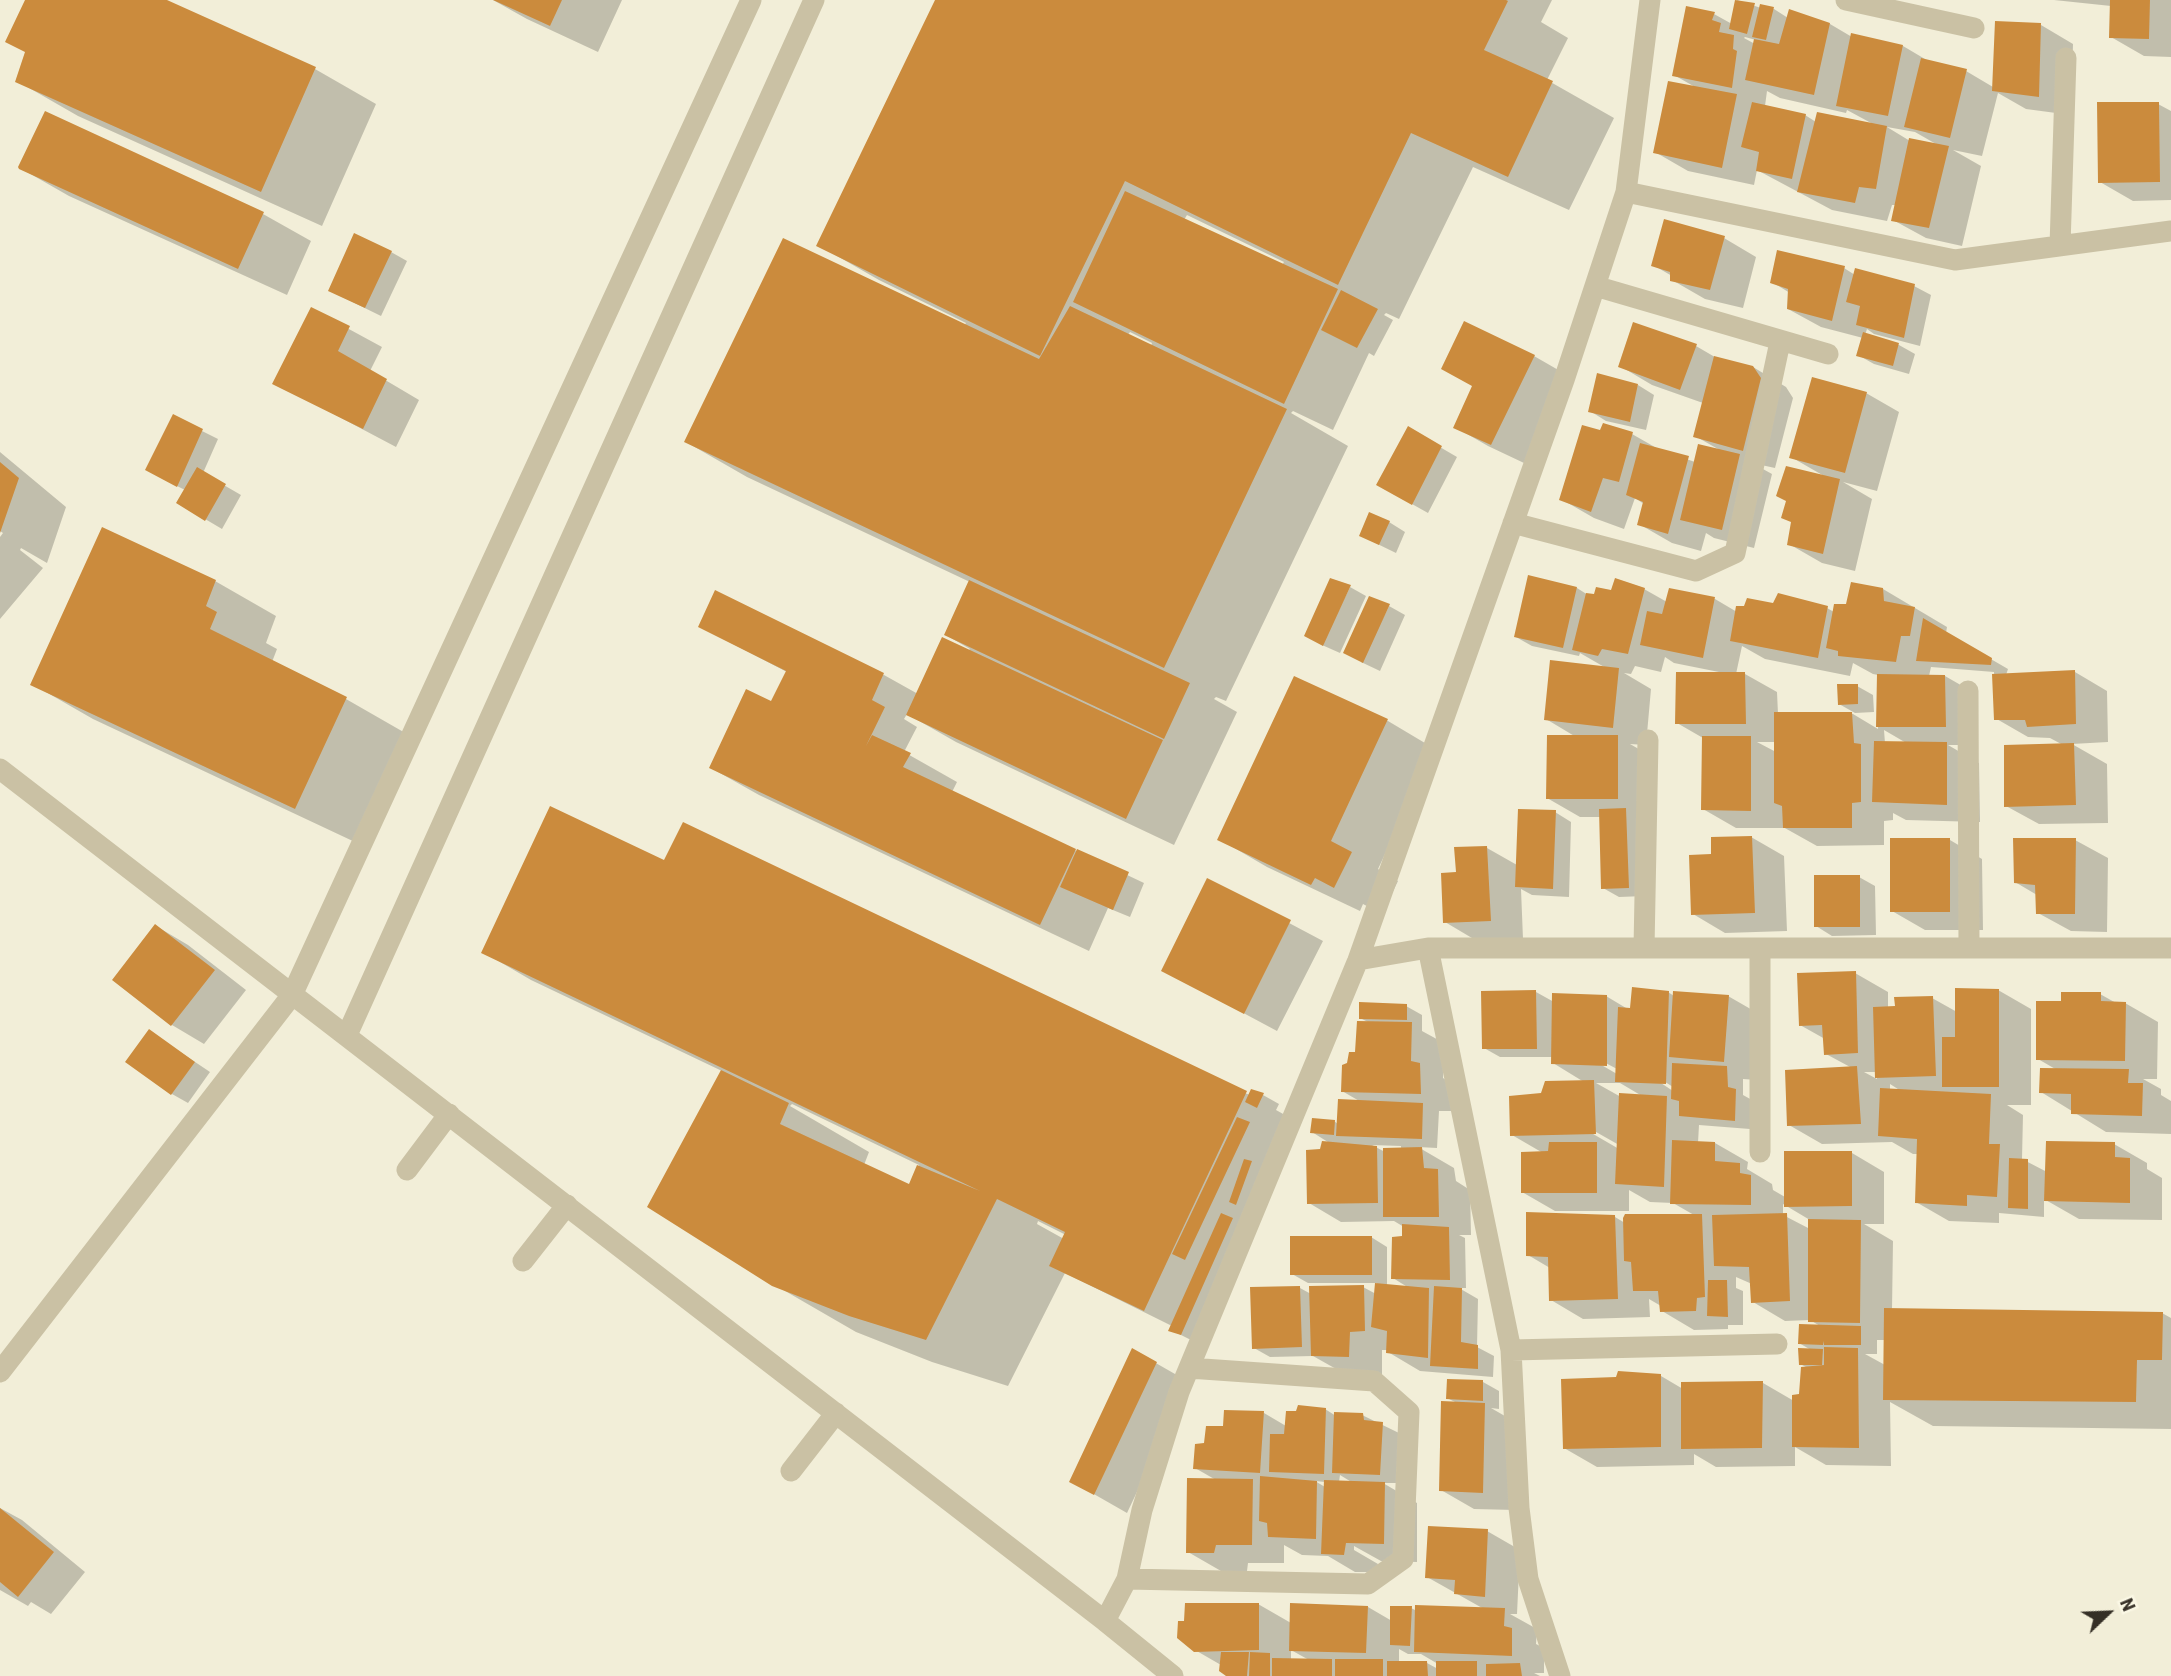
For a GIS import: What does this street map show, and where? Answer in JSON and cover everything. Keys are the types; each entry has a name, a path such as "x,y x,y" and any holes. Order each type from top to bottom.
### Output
{"street":[{"path":"0,1372 292,995 751,0"},
{"path":"347,1035 814,0"},
{"path":"1105,1621 1127,1579 1142,1510 1179,1392 1358,960 1595,286 1626,192 1650,0"},
{"path":"1846,0 1975,28"},
{"path":"2060,246 2066,58"},
{"path":"1626,192 1955,260 2171,231"},
{"path":"1595,286 1828,354"},
{"path":"1513,523 1696,571 1734,553 1780,342"},
{"path":"1968,691 1969,948"},
{"path":"1644,948 1648,740"},
{"path":"0,769 1173,1676"},
{"path":"1358,960 1428,948 2171,948"},
{"path":"1428,948 1511,1350 1519,1508 1528,1579 1560,1676"},
{"path":"1760,948 1760,1152"},
{"path":"407,1170 449,1114"},
{"path":"523,1261 567,1205"},
{"path":"1511,1350 1777,1344"},
{"path":"1127,1579 1368,1584 1403,1559 1409,1412 1374,1381 1189,1368"},
{"path":"791,1471 836,1413"}],"building":[{"path":"25,0 167,0 316,67 261,192 15,82 25,52 5,42"},
{"path":"493,0 562,0 550,26"},
{"path":"935,0 1506,0 1508,1 1484,50 1553,81 1508,177 1411,133 1338,285 1125,181 1040,356 816,246"},
{"path":"1735,0 1755,3 1747,34 1729,29"},
{"path":"2110,0 2150,0 2149,39 2109,38"},
{"path":"1760,4 1774,7 1766,40 1752,37"},
{"path":"1686,6 1715,12 1712,20 1721,23 1719,32 1734,35 1733,49 1737,51 1732,88 1672,76"},
{"path":"1789,9 1830,23 1814,95 1745,80 1754,39 1779,44"},
{"path":"1995,21 2041,23 2039,97 1992,91"},
{"path":"1851,33 1903,45 1888,116 1836,106"},
{"path":"1921,58 1967,69 1950,138 1904,127"},
{"path":"1668,81 1737,94 1722,168 1653,153"},
{"path":"1752,102 1806,114 1792,179 1756,171 1759,152 1741,147"},
{"path":"2097,102 2159,102 2160,182 2098,183"},
{"path":"45,111 264,212 238,269 19,169"},
{"path":"1817,112 1887,126 1876,189 1859,187 1855,203 1797,192"},
{"path":"1909,138 1949,146 1929,228 1891,221"},
{"path":"1125,191 1338,289 1284,404 1073,302"},
{"path":"1664,219 1725,236 1710,290 1670,281 1670,272 1651,266"},
{"path":"354,233 392,251 365,308 328,291"},
{"path":"783,238 1039,359 1070,306 1287,409 1164,668 684,442"},
{"path":"1777,250 1845,266 1832,321 1787,309 1788,289 1770,283"},
{"path":"1855,268 1915,284 1904,338 1856,325 1860,306 1846,302"},
{"path":"1341,290 1378,309 1357,348 1321,330"},
{"path":"311,307 350,326 338,351 387,379 363,429 272,384"},
{"path":"1464,321 1535,355 1491,445 1453,428 1472,386 1441,369"},
{"path":"1633,322 1697,344 1680,390 1618,367"},
{"path":"1863,332 1899,343 1893,366 1856,356"},
{"path":"1714,356 1753,366 1761,378 1743,451 1693,437"},
{"path":"1597,373 1638,384 1630,422 1588,412"},
{"path":"1812,377 1867,392 1845,473 1789,458"},
{"path":"173,414 203,429 177,487 145,470"},
{"path":"1603,423 1633,432 1619,482 1603,478 1591,512 1559,500 1582,425 1600,430"},
{"path":"1408,426 1442,446 1412,505 1376,485"},
{"path":"1640,443 1689,456 1668,534 1637,525 1643,502 1626,495"},
{"path":"1698,444 1740,454 1722,530 1680,520"},
{"path":"0,462 19,478 0,533"},
{"path":"1786,466 1840,479 1823,554 1787,545 1791,522 1781,518 1786,501 1776,496"},
{"path":"197,467 226,484 205,521 176,503"},
{"path":"1369,512 1390,521 1379,545 1359,536"},
{"path":"102,527 216,580 206,606 217,612 210,629 347,697 295,809 30,685"},
{"path":"1528,575 1577,587 1563,648 1514,637"},
{"path":"1330,578 1351,585 1323,646 1304,636"},
{"path":"1615,578 1645,588 1628,654 1602,649 1598,656 1572,650 1586,593 1594,594 1596,587 1611,590"},
{"path":"969,580 1190,683 1164,739 944,635"},
{"path":"1851,582 1883,588 1884,601 1915,607 1910,636 1901,636 1896,662 1838,656 1838,651 1826,648 1834,604 1846,604"},
{"path":"1669,588 1715,597 1703,658 1640,645 1647,611 1662,614"},
{"path":"715,590 884,673 872,700 885,707 866,746 872,735 911,753 903,767 1076,849 1040,925 709,768 746,689 771,701 786,671 698,627"},
{"path":"1778,593 1828,606 1818,658 1730,641 1736,606 1744,606 1747,598 1773,603"},
{"path":"1369,596 1390,604 1363,663 1343,653"},
{"path":"1923,618 1992,658 1991,665 1916,661"},
{"path":"942,637 1163,740 1126,819 906,715"},
{"path":"1550,660 1619,668 1613,728 1544,720"},
{"path":"2075,670 2076,724 2027,727 2025,720 1994,720 1992,674"},
{"path":"1676,672 1745,672 1746,724 1675,724"},
{"path":"1877,674 1945,675 1946,727 1876,727"},
{"path":"1294,676 1388,719 1331,841 1352,852 1334,888 1315,878 1311,885 1217,840"},
{"path":"1837,684 1858,684 1858,704 1838,705"},
{"path":"1774,712 1852,712 1854,743 1861,744 1861,802 1852,803 1852,828 1783,828 1782,806 1774,803"},
{"path":"1547,735 1618,735 1618,799 1546,799"},
{"path":"1702,736 1751,736 1751,811 1701,810"},
{"path":"1874,741 1947,742 1947,805 1872,802"},
{"path":"2074,743 2076,805 2004,807 2004,745"},
{"path":"550,806 664,860 683,822 1247,1091 1144,1311 1049,1266 1065,1232 997,1199 926,1340 849,1316 772,1286 647,1207 721,1070 789,1103 780,1124 909,1184 917,1165 980,1191 481,953"},
{"path":"1626,808 1629,888 1601,889 1599,809"},
{"path":"1518,809 1556,810 1553,889 1515,887"},
{"path":"1752,836 1755,913 1691,915 1689,855 1711,854 1711,837"},
{"path":"1890,838 1950,838 1950,912 1890,912"},
{"path":"2013,838 2076,838 2075,914 2036,914 2035,885 2014,883"},
{"path":"1487,846 1491,921 1443,923 1441,873 1456,872 1454,847"},
{"path":"1077,849 1129,872 1113,910 1060,887"},
{"path":"1814,875 1860,875 1860,927 1814,927"},
{"path":"1207,878 1291,920 1244,1014 1161,971"},
{"path":"155,924 215,970 171,1026 112,980"},
{"path":"1856,971 1858,1053 1824,1055 1822,1025 1799,1026 1797,973"},
{"path":"1632,987 1669,991 1666,1084 1615,1082 1618,1007 1630,1008"},
{"path":"1955,988 1999,989 1999,1087 1942,1087 1942,1037 1955,1037"},
{"path":"1536,990 1537,1049 1482,1049 1481,991"},
{"path":"1673,991 1729,995 1724,1062 1669,1057"},
{"path":"2061,992 2101,992 2101,1001 2126,1002 2125,1061 2036,1060 2036,1001 2061,1001"},
{"path":"1552,993 1607,995 1607,1066 1551,1064"},
{"path":"1933,996 1936,1076 1875,1078 1873,1007 1895,1006 1894,997"},
{"path":"1359,1002 1407,1004 1407,1020 1359,1019"},
{"path":"1357,1021 1412,1022 1411,1061 1420,1063 1421,1094 1341,1092 1342,1065 1347,1063 1349,1052 1355,1052"},
{"path":"149,1029 195,1062 171,1095 125,1062"},
{"path":"1672,1063 1727,1066 1728,1087 1736,1089 1735,1121 1679,1116 1679,1101 1671,1099"},
{"path":"1857,1066 1861,1124 1787,1126 1785,1070"},
{"path":"2040,1068 2129,1069 2128,1083 2143,1083 2142,1116 2071,1114 2071,1094 2039,1093"},
{"path":"1594,1080 1596,1134 1510,1136 1509,1096 1541,1093 1545,1081"},
{"path":"1880,1088 1991,1094 1989,1144 2000,1144 1997,1197 1967,1195 1967,1206 1915,1203 1917,1139 1878,1136"},
{"path":"1251,1089 1264,1093 1257,1108 1245,1102"},
{"path":"1619,1093 1667,1096 1664,1187 1615,1184"},
{"path":"1338,1099 1423,1103 1422,1139 1336,1136"},
{"path":"1237,1117 1250,1122 1185,1260 1172,1254"},
{"path":"1312,1118 1335,1120 1334,1135 1310,1133"},
{"path":"1672,1140 1715,1142 1715,1161 1740,1163 1740,1173 1751,1175 1751,1205 1670,1204"},
{"path":"1322,1141 1377,1146 1378,1203 1307,1204 1306,1150 1320,1149"},
{"path":"2046,1141 2115,1142 2115,1157 2130,1158 2130,1203 2044,1201"},
{"path":"1549,1142 1597,1142 1597,1193 1521,1193 1521,1152 1548,1151"},
{"path":"1422,1147 1424,1168 1438,1169 1439,1217 1383,1217 1383,1148"},
{"path":"1784,1151 1852,1151 1852,1206 1784,1207"},
{"path":"2009,1158 2028,1159 2028,1209 2008,1208"},
{"path":"1244,1159 1252,1161 1236,1205 1229,1202"},
{"path":"1526,1212 1615,1215 1618,1299 1549,1301 1548,1257 1526,1256"},
{"path":"1221,1213 1233,1218 1181,1335 1168,1331"},
{"path":"1787,1213 1790,1301 1751,1303 1749,1267 1714,1266 1712,1215"},
{"path":"1625,1214 1702,1214 1705,1297 1697,1298 1696,1311 1660,1312 1658,1291 1633,1291 1631,1262 1624,1261"},
{"path":"1808,1219 1861,1220 1860,1323 1808,1322"},
{"path":"1402,1224 1449,1227 1450,1280 1391,1279 1392,1237 1402,1236"},
{"path":"1290,1236 1372,1236 1372,1275 1290,1275"},
{"path":"1708,1280 1727,1280 1728,1317 1707,1316"},
{"path":"1375,1283 1429,1288 1428,1358 1386,1353 1387,1331 1371,1327"},
{"path":"1364,1285 1365,1331 1350,1332 1349,1357 1311,1356 1309,1286"},
{"path":"1300,1286 1302,1347 1252,1349 1250,1287"},
{"path":"1434,1286 1462,1288 1461,1342 1478,1345 1478,1369 1430,1366"},
{"path":"1884,1308 2163,1312 2162,1360 2137,1360 2136,1402 1883,1400"},
{"path":"1799,1324 1861,1326 1861,1345 1824,1345 1823,1341 1823,1345 1798,1344"},
{"path":"1824,1347 1858,1348 1859,1448 1792,1447 1792,1395 1799,1394 1801,1367 1824,1365"},
{"path":"1132,1348 1157,1362 1094,1495 1069,1482"},
{"path":"1798,1348 1823,1349 1822,1365 1799,1365"},
{"path":"1618,1371 1661,1374 1661,1447 1563,1449 1561,1379 1616,1377"},
{"path":"1447,1379 1483,1380 1483,1401 1446,1399"},
{"path":"1763,1381 1762,1448 1681,1449 1681,1382"},
{"path":"1441,1401 1485,1403 1483,1493 1439,1491"},
{"path":"1298,1405 1326,1408 1324,1474 1269,1472 1270,1434 1284,1434 1286,1411 1296,1411"},
{"path":"1224,1410 1264,1411 1260,1473 1193,1469 1195,1444 1204,1443 1206,1426 1223,1426"},
{"path":"1334,1412 1363,1413 1364,1420 1383,1422 1380,1475 1332,1473"},
{"path":"1260,1476 1317,1481 1316,1539 1268,1537 1267,1523 1259,1521"},
{"path":"1187,1478 1253,1479 1252,1545 1216,1545 1214,1553 1186,1553"},
{"path":"1324,1480 1385,1482 1384,1544 1346,1543 1344,1555 1321,1554"},
{"path":"0,1508 54,1552 18,1597 0,1582"},
{"path":"1428,1526 1488,1529 1485,1597 1454,1594 1455,1580 1425,1578"},
{"path":"1185,1603 1259,1603 1259,1650 1194,1652 1177,1638 1178,1621 1184,1621"},
{"path":"1290,1603 1368,1606 1366,1653 1289,1651"},
{"path":"1415,1605 1505,1608 1504,1626 1512,1628 1512,1656 1414,1652"},
{"path":"1390,1606 1412,1606 1410,1646 1390,1645"},
{"path":"1221,1652 1249,1652 1247,1676 1226,1676 1219,1671"},
{"path":"1250,1652 1270,1653 1270,1676 1249,1676"},
{"path":"1272,1658 1332,1659 1332,1676 1272,1676"},
{"path":"1335,1659 1383,1659 1383,1676 1335,1676"},
{"path":"1387,1661 1427,1661 1428,1676 1387,1676"},
{"path":"1436,1661 1477,1661 1477,1676 1436,1676"},
{"path":"1520,1663 1522,1676 1486,1676 1486,1664"}]}
